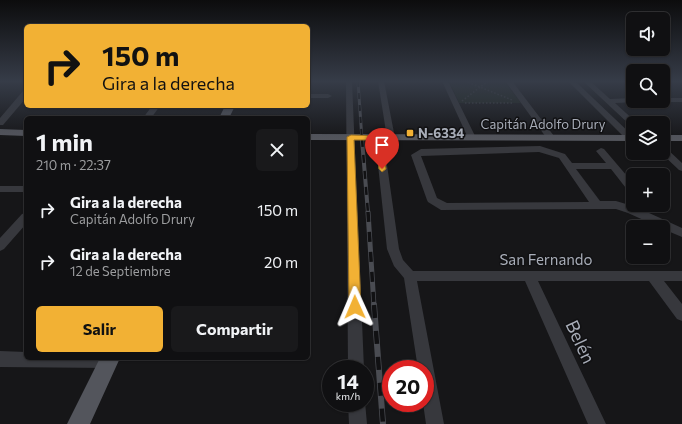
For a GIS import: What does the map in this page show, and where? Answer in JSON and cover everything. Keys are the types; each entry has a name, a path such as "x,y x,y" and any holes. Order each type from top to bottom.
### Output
{"main road":[{"path":"0,132 24,132"},
{"path":"0,137 24,137"},
{"name":"Capitán Adolfo Drury","path":"310,138 626,138"},
{"path":"670,138 682,138"},
{"path":"78,424 109,360"}],"street":[{"path":"0,123 19,101"},
{"path":"350,101 356,360"},
{"path":"384,101 391,138"},
{"path":"454,101 472,138"},
{"path":"523,101 551,138"},
{"path":"592,101 626,133"},
{"path":"609,101 626,117"},
{"path":"378,138 392,249 398,263 410,276 435,424"},
{"path":"597,205 562,156 540,149 421,152 416,155 432,200 445,207 597,205 626,207"},
{"path":"601,151 626,182"},
{"path":"670,157 682,168"},
{"path":"569,166 613,166"},
{"path":"0,189 24,189"},
{"path":"642,212 682,233"},
{"path":"0,246 24,219"},
{"name":"San Fernando","path":"410,276 682,276"},
{"name":"Belén","path":"529,276 597,424"},
{"path":"652,276 682,315"},
{"path":"0,360 24,360"},
{"path":"357,412 358,424"}],"path":[{"path":"463,101 461,102 518,102 515,101"}],"shaded area":[{"path":"458,101 519,101 521,103 459,103"}],"railway":[{"path":"359,101 362,140"},
{"path":"362,139 368,213"},
{"path":"368,212 374,306"},
{"path":"374,305 383,424"}],"place":[{"name":"N-6334","path":"410,133"}],"route":[{"path":"355,307 351,137 378,138 382,169"}]}
